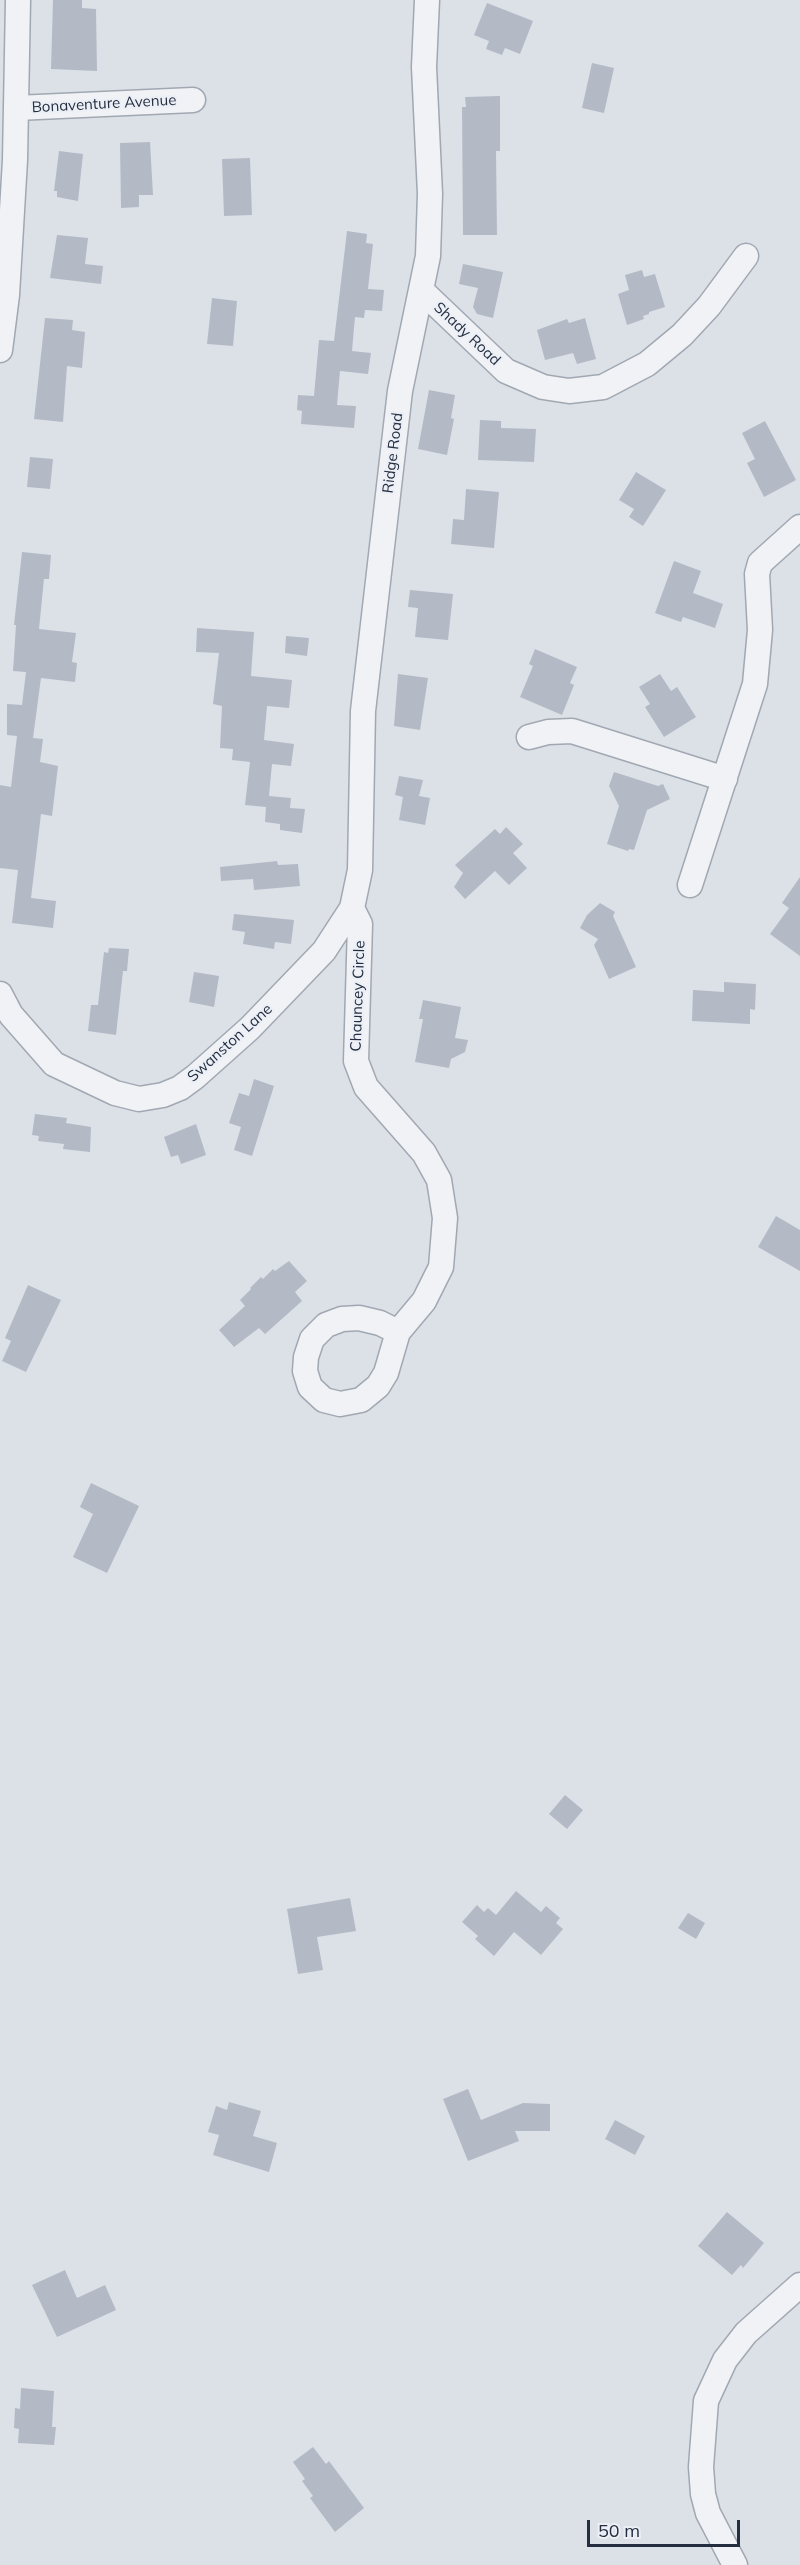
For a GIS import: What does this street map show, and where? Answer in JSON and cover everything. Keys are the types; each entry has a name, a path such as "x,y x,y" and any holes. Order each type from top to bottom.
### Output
{"street":[{"path":"0,350 7,295 15,160 18,0"},
{"name":"Ridge Road","path":"352,908 360,870 363,711 400,391 428,256 424,67 427,0"},
{"name":"Bonaventure Avenue","path":"16,108 193,100"},
{"name":"Shady Road","path":"422,291 506,371 543,387 580,390 603,387 647,364 682,335 709,306 746,256"},
{"path":"690,885 755,684 760,630 758,585 760,563 800,527"},
{"path":"529,737 548,732 572,731 725,779"},
{"name":"Swanston Lane","path":"0,994 11,1015 54,1064 115,1093 140,1099 163,1095 180,1088 195,1077 250,1028 324,951 352,908"},
{"name":"Chauncey Circle","path":"352,908 360,924 359,986 355,1029 356,1062 366,1087 424,1153 439,1180 445,1218 441,1267 424,1301 398,1332"},
{"path":"735,2565 708,2514 703,2494 701,2467 706,2401 725,2360 746,2333 800,2285"}],"building":[{"path":"53,0 82,0 82,8 96,9 97,71 51,69"},
{"path":"487,3 533,21 520,54 505,48 502,55 486,49 489,41 474,35"},
{"path":"592,63 614,68 604,113 582,108"},
{"path":"500,96 500,151 496,151 497,235 463,235 462,107 466,107 465,97"},
{"path":"150,142 153,195 139,195 139,207 121,208 120,143"},
{"path":"59,151 83,154 78,201 57,197 57,191 54,191"},
{"path":"250,158 252,215 224,216 222,159"},
{"path":"347,231 367,234 366,243 373,244 368,289 384,290 382,311 365,310 364,318 355,317 352,351 371,353 368,374 340,371 337,405 356,406 354,428 301,424 302,411 297,410 298,395 314,396 319,340 334,341"},
{"path":"57,235 88,238 85,264 103,266 101,284 50,278"},
{"path":"463,264 503,272 493,318 477,314 473,307 478,288 459,284"},
{"path":"642,270 644,277 655,274 665,307 649,312 643,316 644,319 627,325 618,294 629,290 625,275"},
{"path":"212,298 237,301 233,346 207,344"},
{"path":"45,318 73,320 72,330 85,332 82,368 67,366 63,422 34,419"},
{"path":"585,318 596,359 577,364 573,353 545,360 537,330 567,319 569,323"},
{"path":"429,390 455,395 451,418 454,419 447,455 418,449"},
{"path":"480,420 501,421 501,428 536,429 534,462 478,460"},
{"path":"765,421 796,480 764,497 747,463 755,459 742,433"},
{"path":"30,457 53,459 50,489 27,487"},
{"path":"636,472 666,490 643,526 629,517 634,509 619,500"},
{"path":"466,489 499,492 494,548 451,544 453,519 464,520"},
{"path":"22,552 51,555 49,579 44,579 39,629 76,633 72,662 77,663 75,682 41,678 33,738 43,739 40,762 58,766 52,816 41,814 31,898 56,901 53,928 12,923 18,870 0,868 0,785 11,787 17,736 7,735 7,704 22,705 26,672 13,671 16,625 14,625"},
{"path":"674,561 701,571 693,593 723,604 715,628 683,617 681,622 655,613"},
{"path":"410,590 453,594 448,640 415,637 418,608 408,607"},
{"path":"197,628 254,632 251,676 292,680 289,708 267,706 264,740 294,744 291,766 272,764 269,796 291,798 290,808 305,809 302,833 280,830 280,824 265,822 266,807 245,805 250,762 232,760 233,749 220,748 222,706 213,704 219,653 196,652"},
{"path":"286,636 309,638 307,656 285,653"},
{"path":"535,649 577,667 570,683 574,685 562,715 520,697 533,666 529,664"},
{"path":"398,674 428,678 420,730 394,726"},
{"path":"660,674 671,691 677,687 696,717 664,737 645,707 650,704 639,687"},
{"path":"614,772 658,786 663,784 670,799 647,810 634,850 629,849 628,851 607,844 619,806 609,786"},
{"path":"399,776 423,780 419,796 430,798 425,825 399,820 403,797 395,795"},
{"path":"506,827 523,844 513,853 527,868 509,885 495,871 465,899 454,887 463,873 455,865 495,829 500,834"},
{"path":"277,861 278,865 298,864 300,886 254,890 253,879 221,881 220,867"},
{"path":"800,877 800,956 770,934 789,908 782,903"},
{"path":"600,903 615,912 613,916 636,967 609,979 594,945 598,939 580,928 587,915"},
{"path":"234,914 294,920 291,944 275,942 274,949 243,944 245,932 232,930"},
{"path":"109,948 129,949 127,971 123,971 116,1035 88,1031 91,1005 98,1005 104,952 108,953"},
{"path":"194,972 219,976 214,1007 189,1002"},
{"path":"724,982 756,984 755,1010 750,1009 750,1024 692,1021 693,990 724,992"},
{"path":"423,1000 461,1007 455,1038 468,1040 465,1052 451,1059 449,1068 415,1062 423,1019 419,1019"},
{"path":"254,1079 274,1086 252,1156 234,1150 241,1127 229,1123 239,1093 249,1096"},
{"path":"35,1114 67,1118 66,1123 91,1127 90,1152 63,1149 64,1144 38,1141 39,1136 32,1135"},
{"path":"196,1124 206,1155 181,1164 178,1155 171,1157 164,1137"},
{"path":"776,1216 800,1230 800,1271 758,1247"},
{"path":"289,1261 307,1281 295,1292 302,1301 265,1334 259,1328 234,1347 219,1330 245,1306 240,1300 261,1277 263,1279 273,1269 275,1271"},
{"path":"28,1285 61,1300 26,1372 2,1361 11,1341 5,1338"},
{"path":"91,1483 139,1506 107,1573 73,1557 93,1514 80,1507"},
{"path":"565,1795 583,1810 567,1829 549,1814"},
{"path":"516,1891 541,1912 546,1906 560,1918 556,1923 563,1929 541,1955 514,1932 494,1956 475,1939 478,1936 462,1922 477,1905 484,1912 488,1908 496,1915"},
{"path":"350,1898 356,1931 317,1937 323,1970 298,1974 287,1909"},
{"path":"688,1913 705,1923 696,1939 678,1928"},
{"path":"468,2089 481,2120 523,2103 550,2104 550,2131 515,2131 519,2141 468,2161 443,2099"},
{"path":"229,2102 261,2111 253,2136 277,2143 269,2172 213,2155 219,2135 208,2132 216,2106 227,2110"},
{"path":"615,2120 645,2136 635,2155 605,2139"},
{"path":"727,2212 764,2243 743,2268 741,2265 732,2275 698,2246"},
{"path":"65,2270 77,2298 105,2285 116,2310 57,2337 32,2285"},
{"path":"21,2388 54,2391 52,2427 56,2427 54,2445 18,2443 19,2429 14,2428 15,2408 20,2409"},
{"path":"313,2447 326,2464 329,2461 364,2508 335,2532 310,2498 313,2496 302,2481 305,2479 293,2462"}]}
